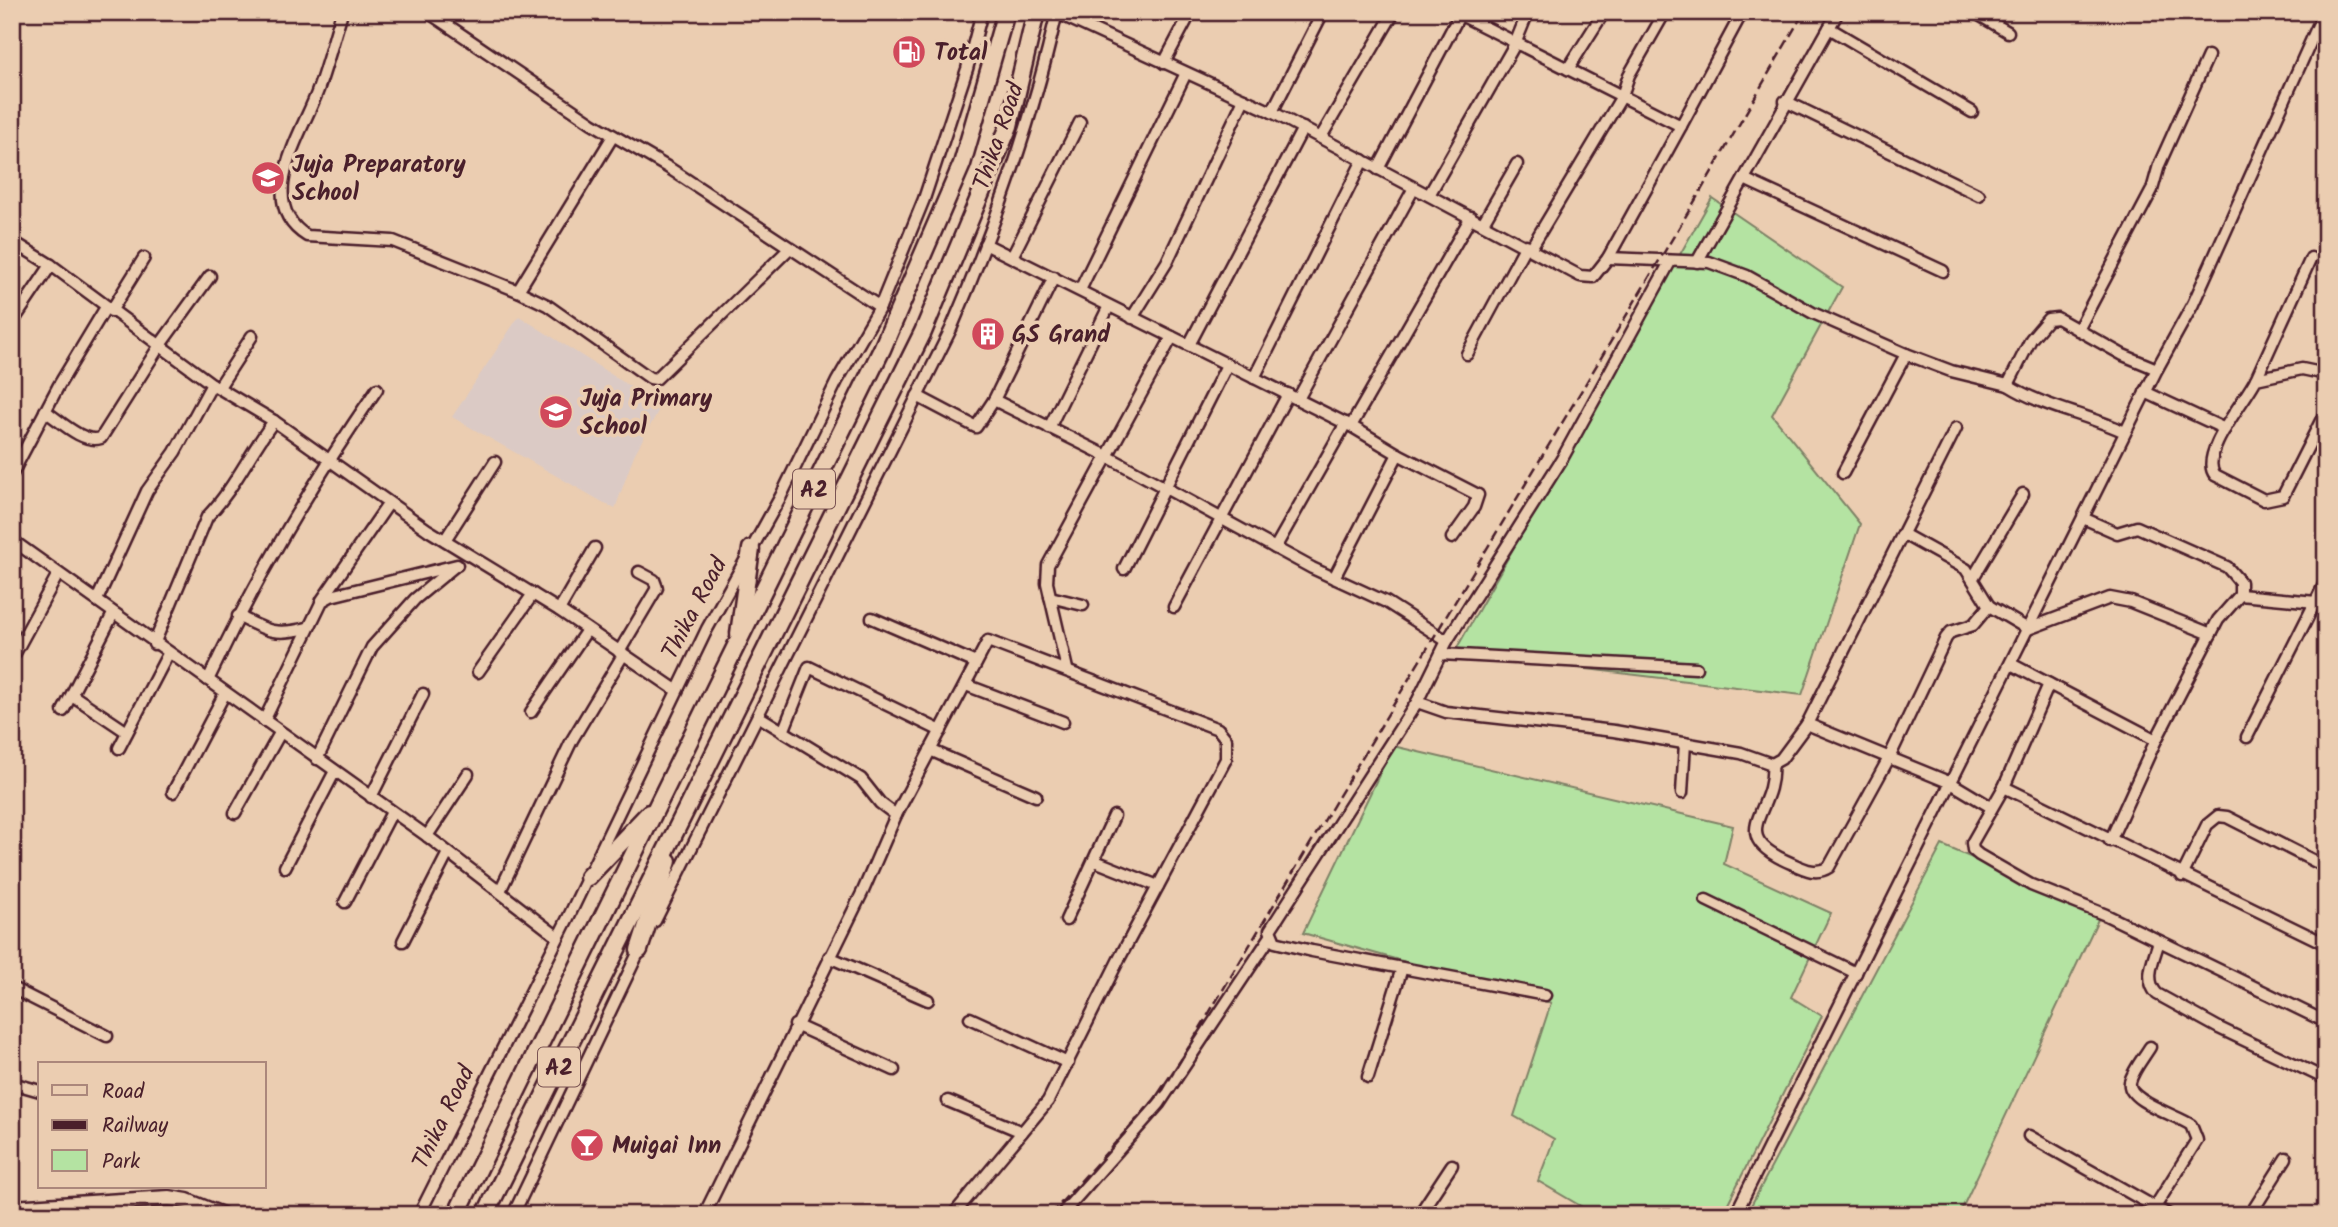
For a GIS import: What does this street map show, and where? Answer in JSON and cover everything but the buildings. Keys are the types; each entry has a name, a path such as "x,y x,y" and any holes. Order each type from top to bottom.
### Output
{"highway":[{"name":"Thika Road","path":"456,1215 882,349 961,164 1006,12"},
{"name":"Thika Road","path":"485,1215 923,332 1009,126 1036,12"},
{"path":"738,643 741,605 751,549"},
{"path":"588,877 661,801"},
{"path":"639,950 680,818"}],"main road":[{"path":"12,1208 169,1198 187,1201 222,1215"}],"street":[{"path":"342,12 318,89 285,169 283,200 292,224 307,236 393,241 518,290 548,305 650,378 656,379 789,249"},
{"path":"428,12 613,136 669,168 880,307"},
{"name":"Thika Road","path":"419,1215 588,877 676,690 837,381 880,307 924,199 967,69 982,12"},
{"path":"1164,62 1191,12"},
{"path":"1272,112 1323,12"},
{"path":"1321,137 1394,12"},
{"path":"1429,195 1515,44 1528,12"},
{"path":"1568,69 1604,12"},
{"path":"1467,354 1529,246 1622,96 1629,75 1665,12"},
{"path":"1697,262 1838,12"},
{"path":"1974,12 2008,32"},
{"path":"1735,1215 2145,392 2193,304 2324,12"},
{"path":"1057,13 1272,112 1529,246 1580,276 1589,278 1597,275 1608,258 1738,20"},
{"name":"Thika Road","path":"513,1215 639,950 951,329 985,244 1043,73 1057,13"},
{"path":"1378,169 1459,13 1515,44 1681,126"},
{"path":"1829,28 1972,112"},
{"path":"2078,330 2151,190 2208,56"},
{"path":"1080,290 1186,73"},
{"path":"1132,318 1167,262 1244,99"},
{"path":"1785,102 1979,195"},
{"path":"1012,257 1080,122"},
{"path":"1189,345 1303,128"},
{"path":"518,290 613,136"},
{"path":"1254,378 1363,160"},
{"path":"1483,223 1517,164"},
{"path":"1744,179 1944,271"},
{"path":"1298,399 1414,188"},
{"path":"1275,548 1471,217"},
{"path":"12,241 51,265 216,386 274,421 389,503 559,610 676,690"},
{"path":"985,244 1298,399 1478,495 1474,507 1452,538"},
{"path":"12,474 46,411 108,309 144,258"},
{"path":"1608,258 1709,262 1747,276 1813,313 1906,354 1951,372 2008,385 2040,403 2089,415 2126,432"},
{"path":"2311,258 2256,379 2225,429 2210,460 2210,469 2215,475 2264,500 2275,500 2283,496 2326,411"},
{"path":"1061,1215 1109,1164 1159,1104 1270,936 1270,930 1417,702 1447,642 1562,459 1670,262"},
{"path":"12,323 51,265"},
{"path":"46,411 85,438 100,438 160,345 210,276"},
{"path":"917,396 976,428 994,400 1054,278"},
{"path":"1049,428 1109,306"},
{"path":"2008,385 2032,339 2048,319 2057,318 2157,369"},
{"path":"97,600 147,491 252,336"},
{"path":"1067,669 1046,576 1048,565 1172,337"},
{"path":"1843,473 1906,354"},
{"path":"1124,569 1227,365"},
{"path":"2256,379 2302,369 2326,374"},
{"path":"208,680 272,553 328,460 377,389"},
{"path":"2145,392 2225,429"},
{"path":"1174,607 1288,394"},
{"path":"994,400 1105,456 1275,548 1386,602 1447,642"},
{"path":"154,644 208,517 221,502 253,447 274,421"},
{"path":"1772,764 1780,759 1807,724 1956,428"},
{"path":"1334,578 1398,454"},
{"path":"445,540 495,462"},
{"path":"1973,578 2023,494"},
{"path":"264,721 321,601 389,503"},
{"path":"2083,518 2117,533 2137,527 2227,567 2240,582 2240,595 2218,620 2156,740 2110,841"},
{"path":"1903,534 1966,569 1989,606 2028,629"},
{"path":"12,540 168,654 427,836 558,937"},
{"path":"559,610 595,548"},
{"path":"317,759 372,647 415,599 470,555"},
{"path":"321,601 331,596 457,565"},
{"path":"500,891 572,740 657,588 654,580 639,572"},
{"path":"14,655 58,574"},
{"path":"2248,737 2321,604 2326,581"},
{"path":"478,672 533,594"},
{"path":"2240,595 2321,604"},
{"path":"1050,597 1083,605"},
{"path":"2028,629 2110,598 2131,602 2211,634"},
{"path":"1772,764 1774,781 1758,822 1756,839 1763,850 1816,872 1829,867 1889,758 1946,638 1951,632 1973,625 1989,606"},
{"path":"63,711 113,614"},
{"path":"238,616 268,632 288,633 307,628"},
{"path":"872,618 976,663"},
{"path":"531,712 587,630"},
{"path":"704,1215 883,848 896,815 988,641 1218,729 1226,739 1226,759 1048,1101 953,1215"},
{"path":"119,748 168,654"},
{"path":"1441,654 1696,668"},
{"path":"2011,664 2156,740"},
{"path":"783,732 809,667 940,731"},
{"path":"2049,684 2004,787 1972,843 1973,849 2031,885 2106,915 2326,1023"},
{"path":"966,685 1063,722"},
{"path":"173,792 225,693"},
{"path":"371,797 423,694"},
{"path":"72,695 127,732"},
{"path":"1417,702 1446,712 1614,731 1741,752 1772,764"},
{"path":"758,716 861,779 880,803 896,815"},
{"path":"1807,724 1951,783 1991,807"},
{"path":"235,813 280,733"},
{"path":"1682,793 1685,743"},
{"path":"930,750 1036,796"},
{"path":"285,867 335,771"},
{"path":"427,836 468,774"},
{"path":"2004,787 2326,944"},
{"path":"345,902 393,812"},
{"path":"1066,920 1114,816"},
{"path":"2182,876 2207,825 2218,816 2227,817 2326,867"},
{"path":"403,941 449,853"},
{"path":"1095,861 1158,886"},
{"path":"1706,900 1856,974"},
{"path":"1270,936 1281,944 1545,995"},
{"path":"2159,942 2149,974 2152,988 2157,994 2326,1079"},
{"path":"829,957 928,1000"},
{"path":"1368,1077 1402,968"},
{"path":"12,988 107,1036"},
{"path":"970,1018 1068,1063"},
{"path":"795,1025 894,1070"},
{"path":"2150,1047 2131,1080 2132,1092 2140,1100 2191,1125 2197,1140 2155,1207"},
{"path":"12,1083 38,1090"},
{"path":"948,1101 1021,1132"},
{"path":"2029,1136 2169,1215"},
{"path":"2250,1215 2286,1158"},
{"path":"1419,1215 1452,1165"},
{"path":"1565,1215 1571,1215"}],"shaded area":[{"name":"Juja Primary School","path":"519,316 661,406 634,455 615,509 452,417"}],"green space":[{"path":"1712,198 1842,287 1772,415 1860,524 1802,695 1454,653"},
{"path":"1393,746 1733,826 1724,864 1831,913 1791,997 1822,1016 1722,1215 1596,1215 1538,1181 1554,1139 1514,1116 1551,1003 1303,933"},
{"path":"1942,845 2101,913 1959,1215 1746,1215"}],"railway":[{"path":"1050,1215 1163,1090 1699,194 1804,12"}],"place":[{"name":"Total","path":"909,52"},
{"name":"Juja Preparatory School","path":"268,178"},
{"name":"GS Grand","path":"988,334"},
{"name":"Juja Primary School","path":"556,412"},
{"name":"Muigai Inn","path":"587,1145"}]}
